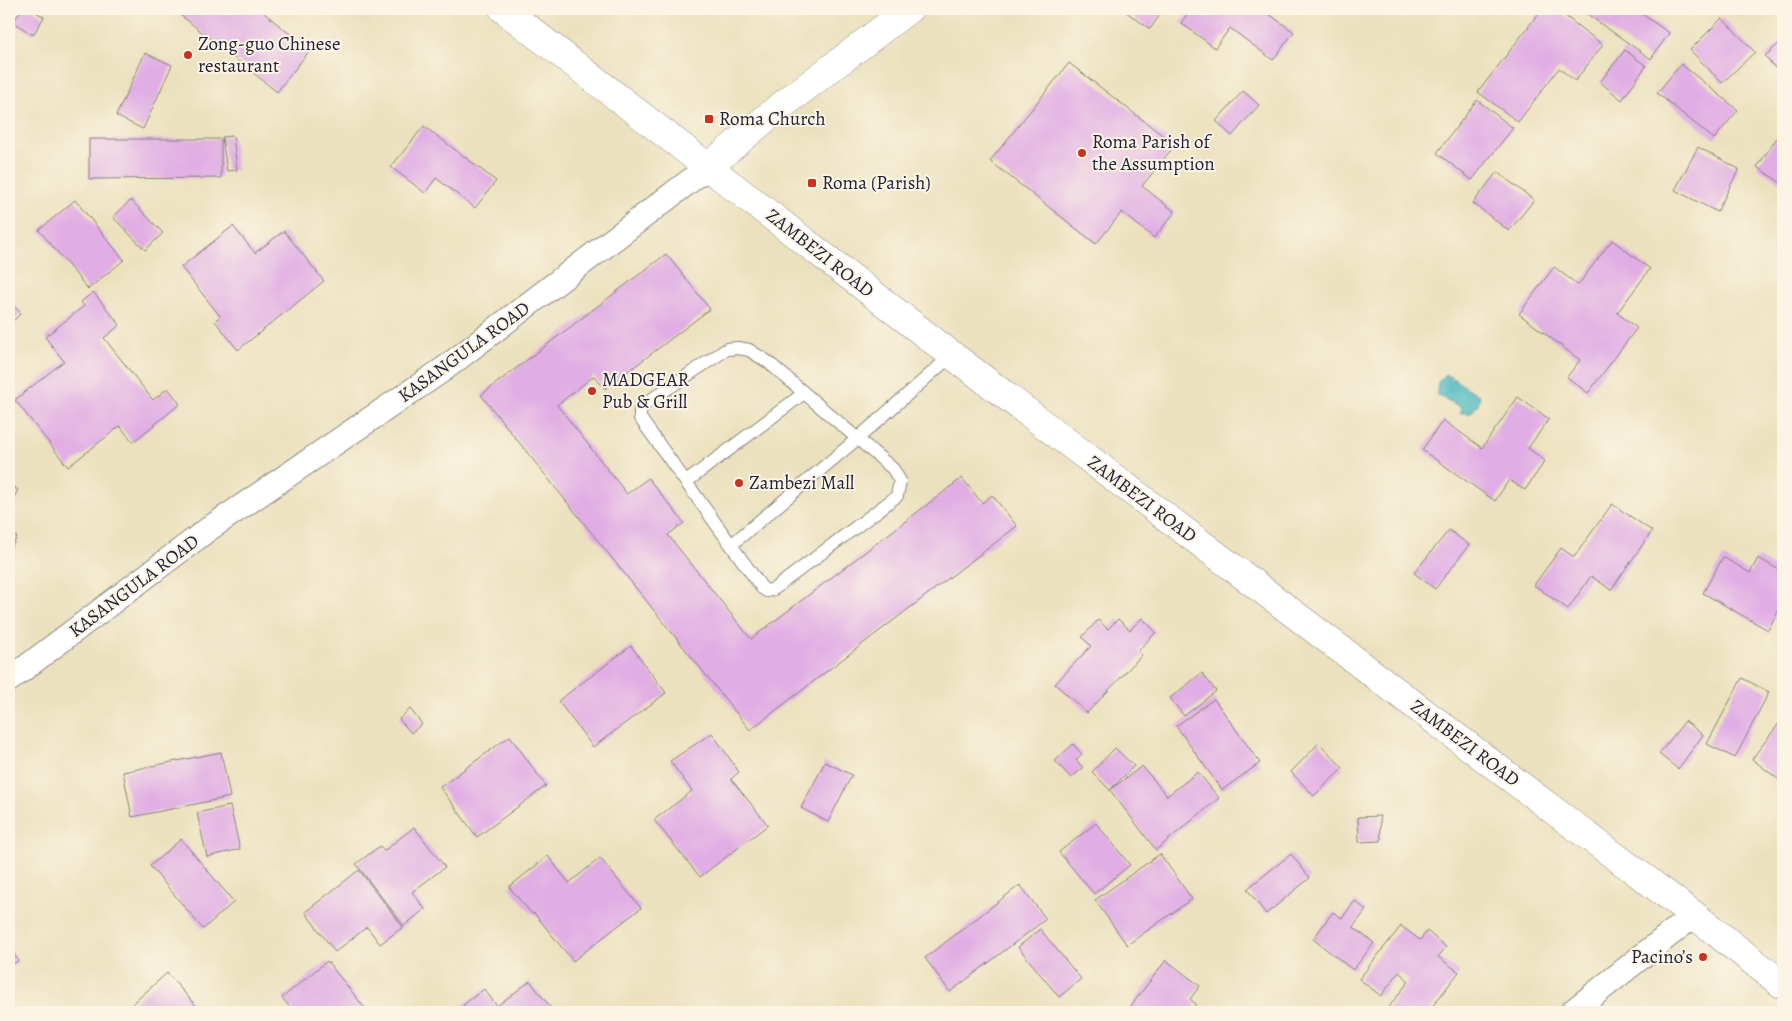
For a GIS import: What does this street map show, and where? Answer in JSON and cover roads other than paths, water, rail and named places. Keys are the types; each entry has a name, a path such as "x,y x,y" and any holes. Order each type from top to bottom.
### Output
{"main road":[{"name":"ZAMBEZI ROAD","path":"503,9 952,356 1694,915 1783,985"},
{"name":"KASANGULA ROAD","path":"708,167 777,109 909,9"}],"street":[{"name":"KASANGULA ROAD","path":"9,680 210,528 444,369 708,167"},
{"path":"1572,1012 1694,915"}],"lane":[{"path":"727,349 749,350 768,362 804,393 893,470 900,481 897,496 774,589 767,591 762,588 640,418 640,410 646,403 727,349"},
{"path":"731,545 952,356"},
{"path":"686,482 804,393"}],"water":[{"path":"1446,374 1480,396 1478,404 1471,413 1460,413 1461,407 1437,395 1438,382"}],"place":[{"name":"Zong-guo Chinese restaurant","path":"188,55"},
{"name":"Roma Church","path":"709,119"},
{"name":"Roma Parish of the Assumption","path":"1082,153"},
{"name":"Roma (Parish)","path":"812,183"},
{"name":"MADGEAR Pub & Grill","path":"592,391"},
{"name":"Zambezi Mall","path":"739,483"},
{"name":"Pacino’s","path":"1703,957"}]}
